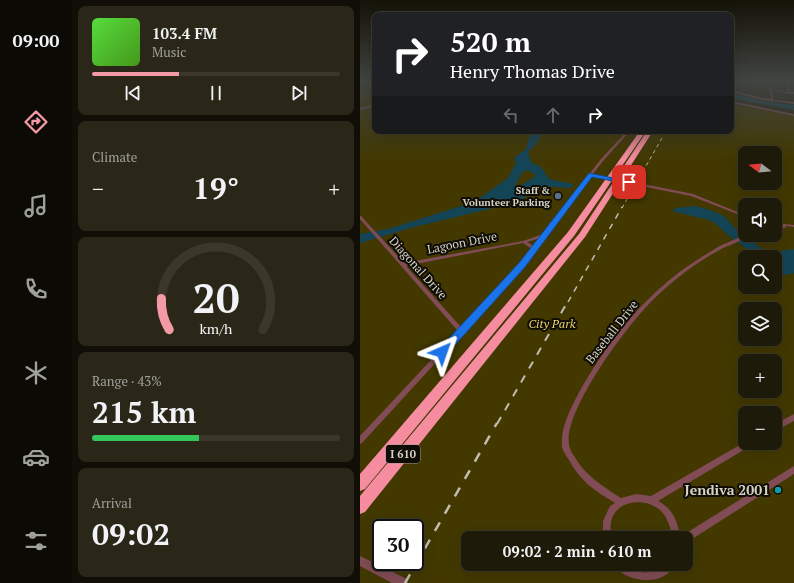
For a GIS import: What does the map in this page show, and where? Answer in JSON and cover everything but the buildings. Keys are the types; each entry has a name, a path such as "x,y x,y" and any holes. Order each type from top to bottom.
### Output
{"highway":[{"name":"I 610","path":"360,484 442,398 592,221 636,147 642,134"},
{"name":"I 610","path":"360,507 442,398 582,220 647,134"}],"street":[{"path":"760,107 794,114"},
{"path":"360,441 462,332 522,265 608,153 626,134"},
{"path":"591,175 692,195 738,214"},
{"name":"Diagonal Drive","path":"360,217 462,332"},
{"path":"782,225 793,226"},
{"path":"782,227 793,226"},
{"name":"Lagoon Drive","path":"403,265 524,242 545,235"},
{"name":"Baseball Drive","path":"621,502 587,480 566,448 567,431 580,398 594,370 616,338 645,305 679,275 711,253 738,240"},
{"path":"524,242 535,249"},
{"path":"782,424 794,417"},
{"path":"652,500 738,450"},
{"path":"693,534 794,470"},
{"path":"607,531 608,521 613,510 621,502 636,497 652,500 663,507 671,518 675,531"},
{"path":"360,561 372,568"},
{"path":"377,571 393,583"},
{"path":"377,571 403,583"},
{"path":"626,571 638,577 651,580 664,571"}],"green space":[{"name":"City Park","path":"360,107 372,107 372,134 734,134 734,107 748,107 794,116 794,583 360,583"}],"water":[{"path":"779,107 794,107 794,110"},
{"path":"530,134 541,134 535,145 528,152 531,162 541,167 549,179 572,184 574,186 568,188 541,186 518,202 414,227 360,243 360,234 388,229 474,202 508,178 516,163 514,158 526,149","holes":["527,170 536,175 520,187 515,186 522,173"]},
{"path":"695,206 724,216 738,232 738,242 752,242 764,250 748,250 729,236 716,224 709,220 672,211 676,208"},
{"path":"794,249 794,273 782,274 782,251"}],"railway":[{"path":"622,208 664,134"},
{"path":"568,302 622,207"},
{"path":"497,424 568,301"},
{"path":"405,583 497,423"}],"place":[{"name":"Staff & Volunteer Parking","path":"558,196"},
{"name":"Jendiva 2001","path":"778,490"}],"route":[{"path":"442,352 522,265 591,175 629,182"}]}
